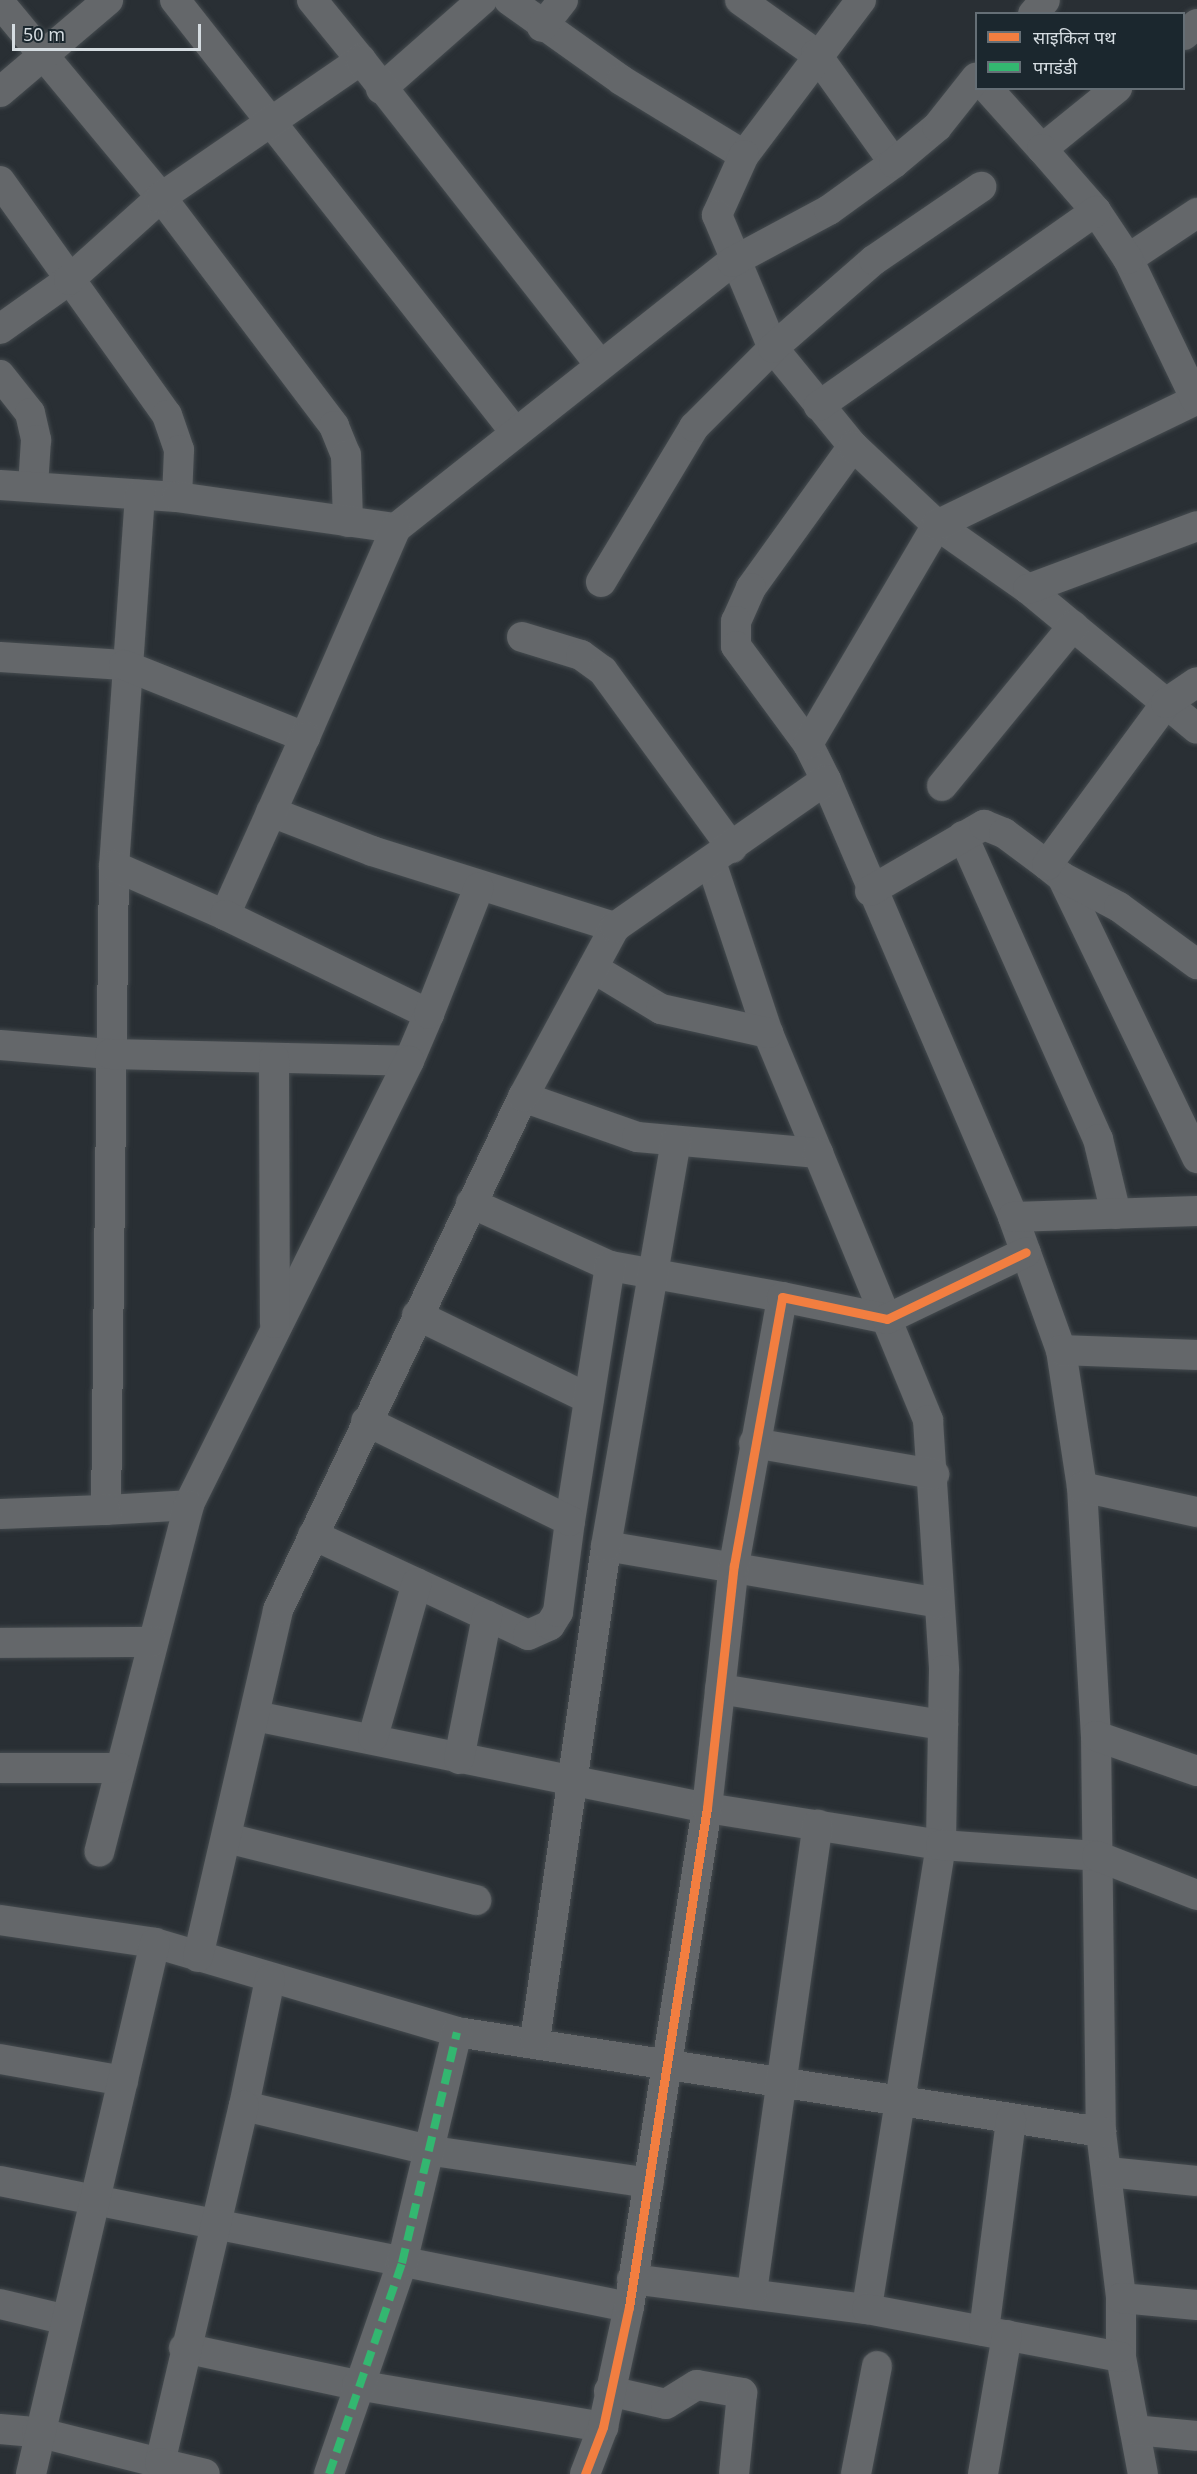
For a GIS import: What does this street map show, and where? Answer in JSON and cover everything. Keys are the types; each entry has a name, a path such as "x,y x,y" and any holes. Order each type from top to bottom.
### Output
{"street":[{"path":"0,92 108,0"},
{"path":"175,0 514,432"},
{"path":"312,0 599,363"},
{"path":"381,89 483,0"},
{"path":"509,0 542,27 744,156"},
{"path":"542,27 563,0"},
{"path":"740,0 816,54 894,163"},
{"path":"861,0 816,54 744,156 717,215 732,262 773,348 853,446 937,525 1028,589 1197,729"},
{"path":"1035,12 1045,0"},
{"path":"0,3 45,54 160,198 340,436 348,479 348,522"},
{"path":"1185,33 1197,24"},
{"path":"0,328 69,280 160,198 267,120 361,60"},
{"path":"225,915 396,528 599,363 732,262 829,210 894,163 937,127 975,79"},
{"path":"808,744 937,525 1197,400 1128,259 1096,211 989,90"},
{"path":"1042,149 1115,90"},
{"path":"0,181 167,415 179,450 177,497"},
{"path":"601,582 682,444 773,348 874,260 981,187"},
{"path":"819,406 1096,211"},
{"path":"1128,259 1197,213"},
{"path":"0,375 30,413 36,440 33,487"},
{"path":"853,446 751,588 736,621 736,646 745,663 808,744 826,780 870,891 1012,1217 1061,1350 1082,1487 1096,1736 1101,2132 1108,2172 1121,2298 1121,2357 1143,2474"},
{"path":"0,485 177,497 396,528"},
{"path":"106,1510 114,866 124,665 140,495"},
{"path":"1028,589 1197,526"},
{"path":"942,786 1073,626"},
{"path":"522,637 581,655 603,671 721,855 768,1033 928,1420 934,1474 943,1725 941,1845 897,2104 867,2309"},
{"path":"0,657 124,665 305,737"},
{"path":"1054,871 1166,703 1197,682"},
{"path":"198,1957 278,1610 366,1421 523,1097 615,927 826,780"},
{"path":"271,812 479,887 615,927"},
{"path":"870,891 963,836 991,826 1054,871 1119,907 1197,964"},
{"path":"963,836 1098,1139 1116,1214"},
{"path":"114,866 225,915 429,1014"},
{"path":"1054,871 1197,1158"},
{"path":"99,1852 189,1505 410,1061 479,887"},
{"path":"593,968 661,1010 768,1033"},
{"path":"0,1045 110,1054 410,1061"},
{"path":"274,1058 275,1329"},
{"path":"523,1097 615,1132 676,1141 818,1153"},
{"path":"535,2040 576,1784 606,1546 676,1141"},
{"path":"471,1203 610,1266 652,1272 887,1319 1026,1252"},
{"path":"1012,1217 1197,1211"},
{"path":"313,1535 528,1635 550,1625 558,1612 610,1266"},
{"path":"585,2474 603,2427 630,2293 706,1808 734,1565 754,1443 782,1297"},
{"path":"417,1315 589,1399"},
{"path":"1061,1350 1197,1355"},
{"path":"366,1421 570,1521"},
{"path":"754,1443 934,1474"},
{"path":"1082,1487 1197,1512"},
{"path":"0,1514 189,1505"},
{"path":"606,1546 734,1565 938,1603"},
{"path":"373,1737 417,1583"},
{"path":"459,1759 487,1616"},
{"path":"0,1643 152,1642"},
{"path":"720,1689 943,1725"},
{"path":"255,1716 373,1737 459,1759 576,1784 706,1808 941,1845 1097,1856 1197,1895"},
{"path":"1096,1736 1197,1771"},
{"path":"0,1768 120,1768"},
{"path":"752,2292 818,1825"},
{"path":"227,1838 476,1900"},
{"path":"0,1920 155,1943 270,1979 457,2032 535,2040 897,2104 1101,2132"},
{"path":"31,2474 37,2432 63,2319 96,2200 155,1943"},
{"path":"160,2463 184,2348 244,2106 270,1979"},
{"path":"329,2474 357,2385 402,2263 433,2151 457,2032"},
{"path":"0,2059 123,2081"},
{"path":"244,2106 433,2151 648,2183"},
{"path":"983,2474 996,2333 1011,2120"},
{"path":"1108,2172 1197,2181"},
{"path":"0,2181 213,2227 402,2263 630,2293 752,2292 867,2309 1121,2357"},
{"path":"1121,2298 1197,2305"},
{"path":"0,2304 63,2319"},
{"path":"184,2348 357,2385 603,2427"},
{"path":"856,2474 877,2366"},
{"path":"609,2391 666,2404 697,2385 742,2393 734,2474"},
{"path":"0,2429 37,2432 205,2474"},
{"path":"1135,2430 1197,2436"}],"marked path":[{"path":"329,2474 402,2263 457,2032"}],"cycle path":[{"path":"585,2474 603,2427 629,2307 707,1808 734,1565 782,1297 887,1319 1026,1252"}]}
